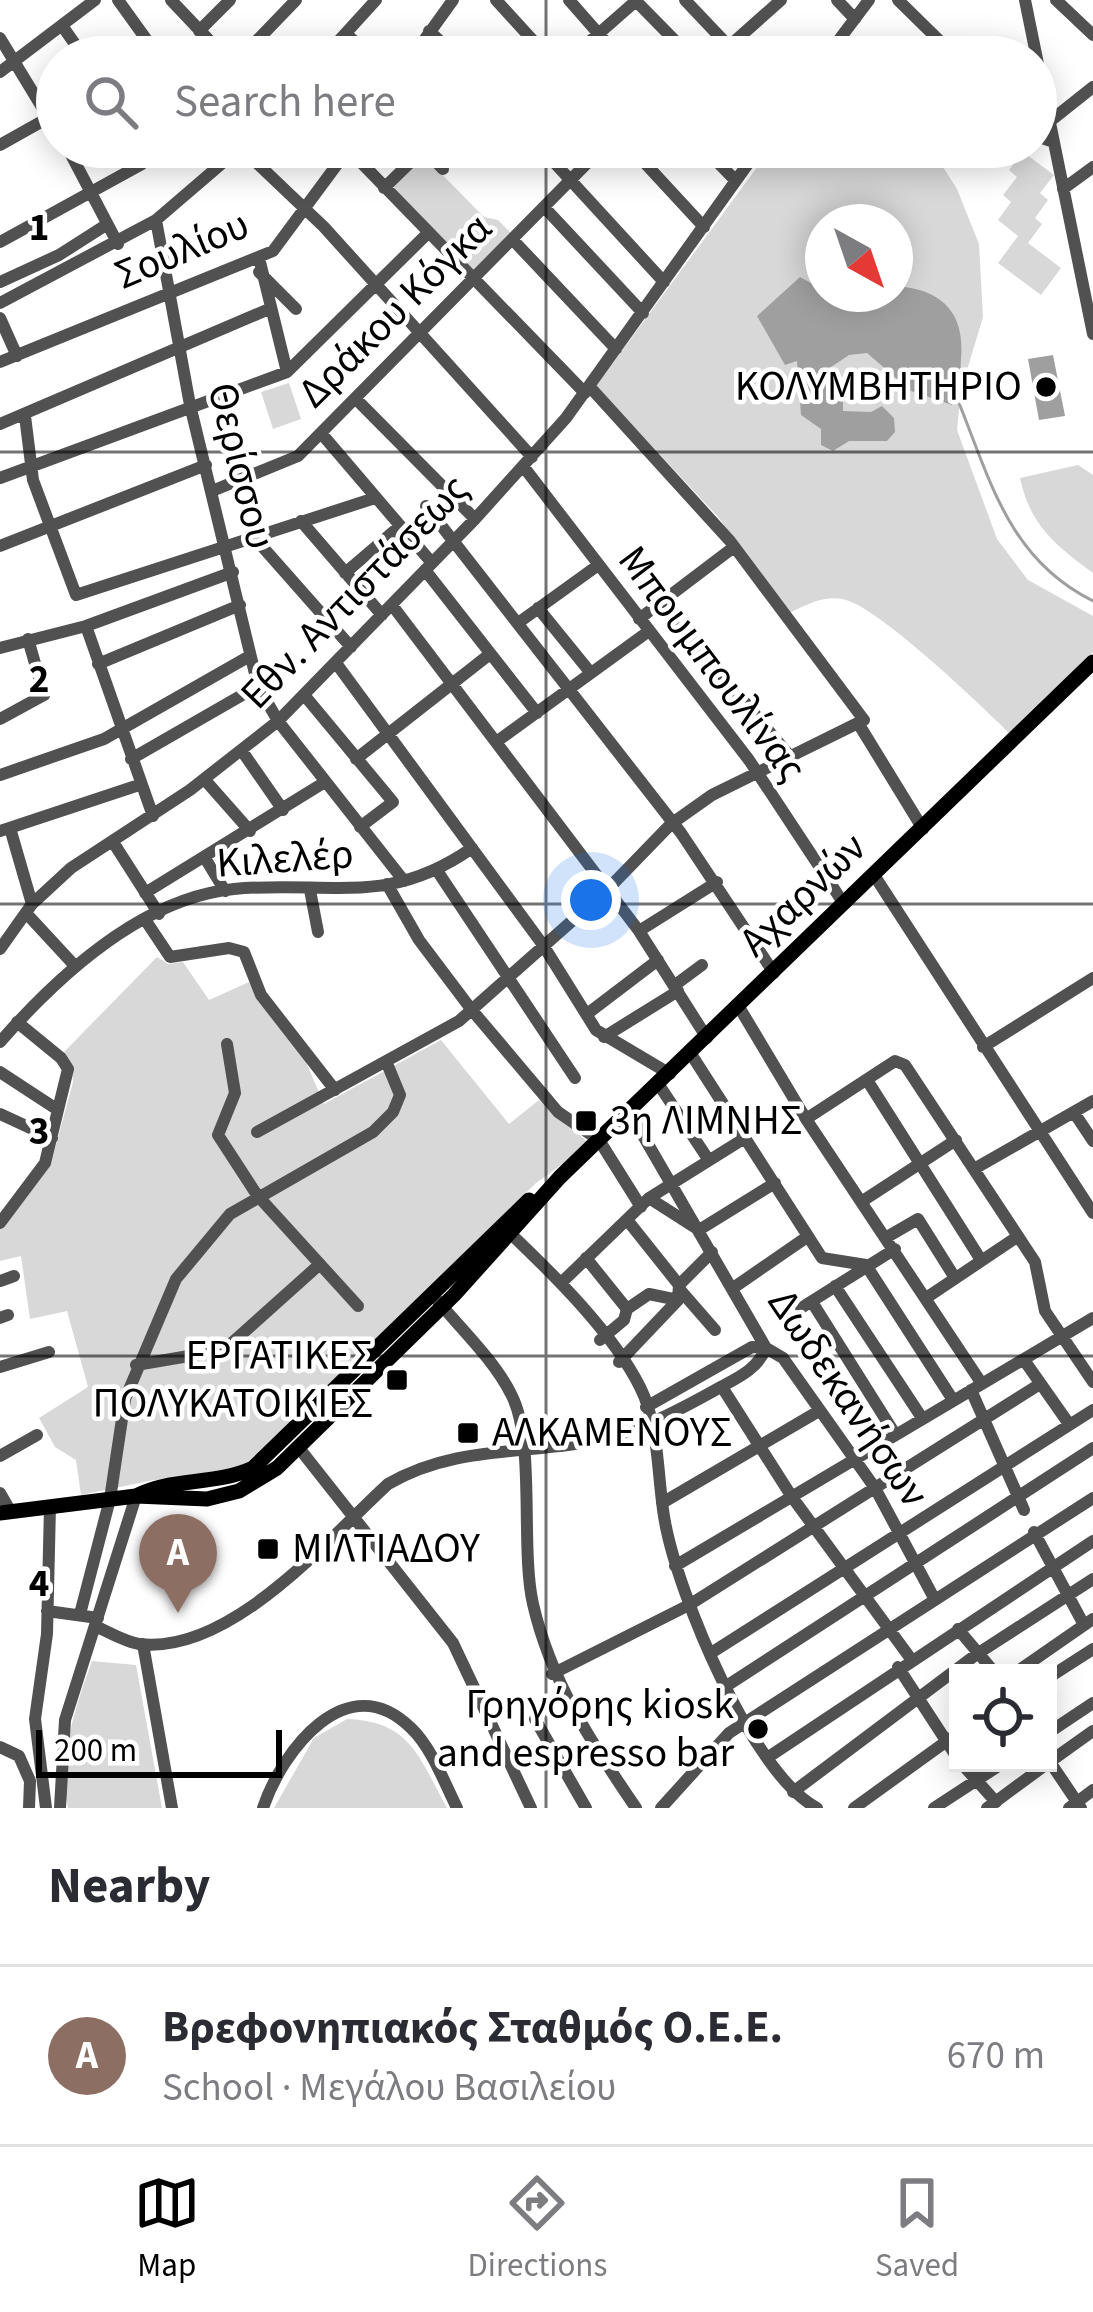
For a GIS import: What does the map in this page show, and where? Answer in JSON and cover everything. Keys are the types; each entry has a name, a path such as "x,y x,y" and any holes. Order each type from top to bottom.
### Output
{"main road":[{"name":"Αχαρνών","path":"136,1496 155,1485 226,1479 260,1463 510,1233 560,1177 1093,662"},
{"name":"Αχαρνών","path":"6,1512 136,1496 156,1501 223,1496 267,1476 540,1189 560,1177"}],"street":[{"path":"51,36 95,0"},
{"path":"118,0 144,36"},
{"path":"171,0 203,36"},
{"path":"199,31 230,0"},
{"path":"261,36 296,0"},
{"path":"348,36 376,0"},
{"path":"426,36 453,0"},
{"path":"496,0 528,36"},
{"path":"569,0 597,34 637,0 671,36"},
{"path":"685,0 719,36"},
{"path":"748,36 781,0"},
{"path":"837,0 855,19"},
{"path":"842,36 869,0"},
{"path":"898,0 935,36"},
{"path":"1025,0 1032,36"},
{"path":"1063,2 1093,35"},
{"path":"63,27 69,36"},
{"path":"429,31 434,36"},
{"path":"0,38 36,98"},
{"path":"0,72 36,47"},
{"path":"1057,116 1093,87"},
{"path":"0,145 36,133"},
{"path":"1057,158 1093,334"},
{"path":"1063,189 1093,167"},
{"path":"78,168 118,244"},
{"path":"1,241 92,196 136,168"},
{"path":"0,303 118,244 156,220 216,168"},
{"name":"Μπουμπουλίνας","path":"262,168 422,334 527,462 597,566 754,771 844,904"},
{"name":"Σουλίου","path":"0,362 170,289 259,264 284,239 335,168"},
{"path":"366,168 473,283 587,389 734,547 861,722 923,830"},
{"path":"384,188 405,168"},
{"path":"560,168 664,282"},
{"name":"Δράκου Κόγκα","path":"212,491 291,460 473,283 582,168"},
{"path":"649,168 704,227"},
{"path":"723,168 736,182"},
{"name":"Εθν. Αντιστάσεως","path":"0,949 29,909 70,868 205,780 278,721 454,541 587,389 746,168"},
{"path":"544,207 643,313"},
{"name":"Θερίσσου","path":"156,220 190,405 233,572 248,657 278,721 404,881"},
{"path":"0,283 59,255 106,225"},
{"path":"0,478 287,372 427,234"},
{"path":"513,240 616,350"},
{"path":"259,264 287,372"},
{"path":"259,264 296,309"},
{"path":"0,424 269,309"},
{"path":"0,318 17,356"},
{"path":"355,398 475,519"},
{"path":"25,416 32,464 76,595 375,498"},
{"path":"321,433 400,526 537,713"},
{"path":"0,546 206,466"},
{"path":"426,506 717,882 774,973"},
{"path":"301,521 451,683 639,931 707,1038"},
{"path":"345,573 400,526"},
{"path":"252,535 351,647"},
{"path":"639,619 734,547"},
{"path":"518,623 597,566"},
{"path":"1,644 86,626 233,572"},
{"path":"661,601 789,755"},
{"path":"98,664 240,605"},
{"path":"538,608 590,672"},
{"path":"86,626 118,728 153,816"},
{"path":"496,742 649,631"},
{"path":"0,719 44,695 28,639"},
{"path":"356,759 490,654"},
{"path":"0,775 104,739 248,657"},
{"path":"336,663 543,945 586,1014 604,1036 665,1079 708,1159"},
{"path":"131,759 259,686"},
{"path":"305,695 393,802 360,827"},
{"path":"257,1132 451,1026 607,890 671,824 754,771 861,722"},
{"path":"242,752 283,810"},
{"path":"205,780 250,831"},
{"path":"145,892 326,782"},
{"path":"75,966 29,909 5,829 139,785"},
{"path":"113,842 145,892 170,957 229,948 244,952 261,995 335,1090"},
{"name":"Κιλελέρ","path":"2,1035 75,966 152,918 225,891 310,890 404,881 438,872 472,848"},
{"path":"205,858 225,891"},
{"path":"438,872 575,1078"},
{"path":"874,875 1093,1213"},
{"path":"639,931 717,882"},
{"path":"387,884 418,940 471,1009 558,1112 599,1140 645,1202 699,1230 775,1183"},
{"path":"310,890 318,932"},
{"path":"586,1014 658,960"},
{"path":"604,1036 702,965"},
{"path":"983,1047 1093,978"},
{"path":"739,1007 806,1119 926,1298 976,1387 1024,1510"},
{"path":"0,1223 45,1163 66,1063 17,1022"},
{"path":"227,1044 234,1100 217,1130 257,1195 358,1306"},
{"path":"691,1054 822,1258 866,1265"},
{"path":"80,1614 110,1499 125,1399 162,1305 191,1257 230,1214 358,1142 385,1121 400,1094 386,1060"},
{"path":"806,1119 895,1060 904,1065 1040,1274 1043,1304 1093,1381"},
{"path":"0,1072 58,1110"},
{"path":"866,1080 981,1260"},
{"path":"974,1169 1093,1101"},
{"name":"Δωδεκανήσων","path":"630,1113 673,1180 766,1348 783,1358 875,1488 934,1598"},
{"path":"0,1114 52,1138"},
{"path":"1075,1114 1093,1141"},
{"path":"561,1283 645,1202 745,1138"},
{"path":"862,1202 956,1140"},
{"path":"0,1197 17,1197"},
{"path":"895,1434 806,1305 866,1265 913,1219 921,1222 955,1278"},
{"path":"628,1221 679,1292 715,1330"},
{"path":"510,1233 561,1283 646,1407 675,1566 688,1605 767,1758 794,1792 818,1808"},
{"path":"733,1288 807,1237"},
{"path":"926,1298 1017,1237"},
{"path":"619,1362 712,1252"},
{"path":"586,1258 628,1309"},
{"path":"136,1365 224,1350 320,1264"},
{"path":"866,1265 953,1400"},
{"path":"835,1286 922,1418"},
{"path":"602,1339 624,1320 628,1309 650,1294 679,1292"},
{"path":"437,1301 512,1396 521,1448 527,1576 552,1674 636,1808"},
{"path":"675,1566 1093,1318"},
{"path":"47,1611 80,1614 143,1644 202,1634 233,1619 407,1472 472,1452 581,1443 650,1424 722,1387 760,1361 766,1348 752,1347 646,1407"},
{"path":"0,1366 49,1352"},
{"path":"1024,1360 1070,1424"},
{"path":"552,1674 688,1605 1040,1384"},
{"path":"722,1387 792,1497 888,1628 919,1699 949,1734"},
{"path":"711,1653 1093,1410"},
{"path":"662,1503 819,1411"},
{"path":"0,1456 38,1435"},
{"path":"298,1448 453,1643 531,1808"},
{"path":"728,1684 1093,1448"},
{"path":"0,1493 6,1512"},
{"path":"60,1808 65,1720 136,1496"},
{"path":"661,1808 729,1733 1093,1498"},
{"path":"46,1808 35,1719 47,1611 50,1506"},
{"path":"1028,1664 1089,1622 1034,1532"},
{"path":"767,1758 1093,1540"},
{"path":"794,1792 977,1654 1093,1579"},
{"path":"958,1629 986,1664"},
{"path":"143,1644 172,1808"},
{"path":"1057,1672 1093,1649"},
{"path":"1057,1727 1093,1703"},
{"path":"263,1808 310,1728 324,1717 361,1707 396,1716 413,1730 457,1808"},
{"path":"536,1719 586,1808"},
{"path":"1057,1756 1093,1731"},
{"path":"854,1808 949,1739"},
{"path":"0,1747 19,1756 30,1781 29,1808"},
{"path":"967,1772 992,1805 1035,1772"},
{"path":"934,1808 989,1772"},
{"path":"1054,1772 1076,1806 1093,1790"}],"shaded area":[{"path":"412,168 436,168 484,217 498,220 511,233 471,272 393,186"},
{"path":"757,168 944,168 979,244 983,317 961,390 957,430 997,539 1028,580 1093,616 1093,652 1009,733 931,661 865,609 832,598 787,614 719,518 596,386"},
{"path":"1045,168 1054,175 1040,193 1048,200 1035,218 1042,224 1028,243 1061,268 1041,295 998,263 1018,236 998,220 1011,202 1003,195 1017,177 1009,170"},
{"path":"800,277 805,280 805,312 913,312 913,288 927,293 948,307 959,329 957,394 952,405 911,391 867,353 849,355 828,369 825,384 843,399 843,411 871,412 882,406 894,418 895,432 887,441 849,441 833,451 821,445 821,429 801,415 797,361 785,365 757,316"},
{"name":"ΚΟΛΥΜΒΗΤΗΡΙΟ","path":"1053,355 1065,416 1039,420 1028,359"},
{"path":"289,383 301,419 273,429 261,392"},
{"path":"1078,465 1093,475 1093,573 1046,533 1030,509 1020,478"},
{"path":"157,957 168,964 183,962 209,1000 249,982 306,1062 324,1104 441,1040 509,1124 539,1100 590,1144 536,1183 308,1409 241,1468 215,1479 154,1480 81,1495 76,1460 55,1447 39,1418 88,1387 67,1311 30,1319 21,1256 0,1261 0,1228 51,1163 73,1082 72,1065 64,1052"},
{"path":"92,1661 136,1665 162,1808 68,1808 67,1753"},
{"path":"347,1719 369,1721 399,1735 420,1758 447,1808 274,1808 314,1738"}],"waterway":[{"path":"957,398 992,487 1021,540 1064,584 1093,601"}],"place":[{"name":"ΚΟΛΥΜΒΗΤΗΡΙΟ","path":"1046,387"},
{"name":"3η ΛΙΜΝΗΣ","path":"586,1121"},
{"name":"ΕΡΓΑΤΙΚΕΣ ΠΟΛΥΚΑΤΟΙΚΙΕΣ","path":"397,1380"},
{"name":"ΑΛΚΑΜΕΝΟΥΣ","path":"468,1433"},
{"name":"ΜΙΛΤΙΑΔΟΥ","path":"268,1549"},
{"name":"Βρεφονηπιακός Σταθμός Ο.Ε.Ε.","path":"178,1613"},
{"name":"Γρηγόρης kiosk and espresso bar","path":"758,1729"}]}
